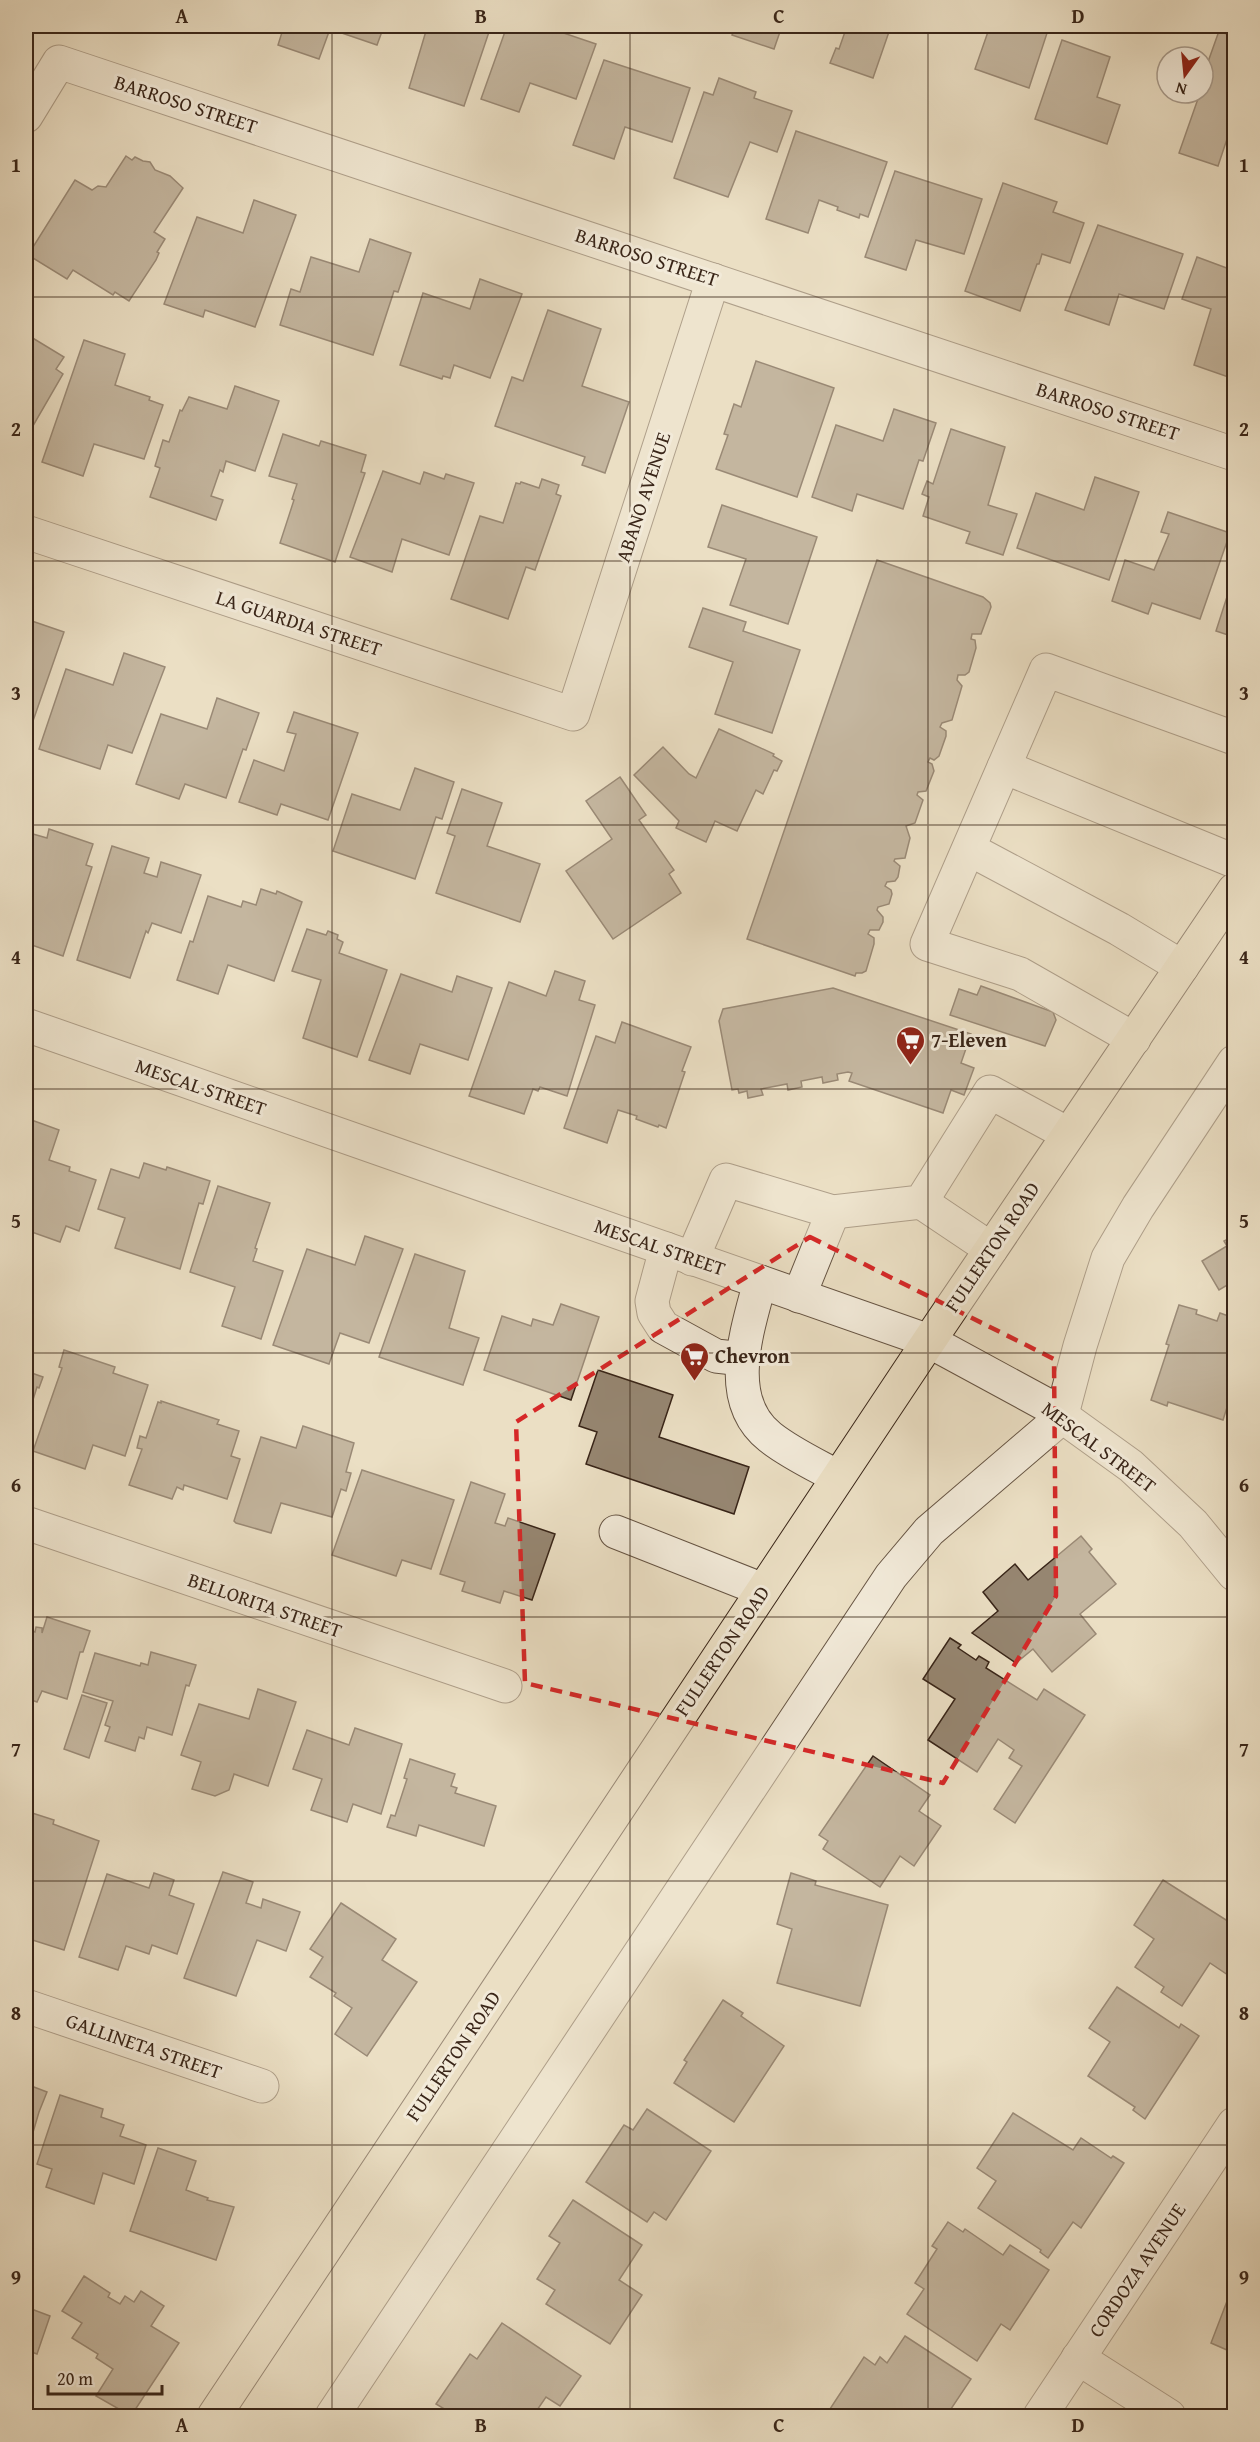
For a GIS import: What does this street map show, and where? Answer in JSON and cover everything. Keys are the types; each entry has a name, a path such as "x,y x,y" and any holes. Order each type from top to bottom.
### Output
{"main road":[{"name":"FULLERTON ROAD","path":"214,2416 929,1341 1234,890"}],"street":[{"name":"BARROSO STREET","path":"26,116 59,62 1234,454"},
{"name":"ABANO AVENUE","path":"573,714 713,280"},
{"name":"LA GUARDIA STREET","path":"26,532 573,714"},
{"path":"1134,1039 1020,974 927,944 1046,670 1234,738"},
{"path":"1004,767 1234,861"},
{"path":"969,849 1119,929 1182,967"},
{"name":"MESCAL STREET","path":"26,1025 929,1341 1044,1404 1131,1467 1193,1524 1234,1574"},
{"path":"332,2416 891,1575 929,1532 1061,1418 1080,1346 1108,1258 1138,1207 1234,1062"},
{"path":"921,1202 990,1092 1068,1134"},
{"path":"743,1359 716,1356 663,1327 654,1313 652,1301 726,1180 834,1212 921,1202 991,1249"},
{"path":"799,1296 834,1212"},
{"path":"760,1282 749,1322 743,1359 743,1396 755,1421 770,1437 838,1478"},
{"name":"BELLORITA STREET","path":"26,1523 505,1686"},
{"path":"616,1532 763,1590"},
{"name":"GALLINETA STREET","path":"26,2006 262,2086"},
{"name":"CORDOZA AVENUE","path":"1040,2416 1234,2124"},
{"path":"1078,2358 1169,2416"}],"highlighted area":[{"path":"810,1237 1054,1359 1056,1596 943,1783 525,1683 516,1422"}],"building":[{"path":"284,26 384,26 377,45 330,29 319,59 278,45"},
{"path":"410,26 491,26 464,106 409,88 426,31"},
{"path":"507,26 543,26 596,44 576,99 530,83 519,112 481,99"},
{"path":"735,26 782,26 774,49 732,35"},
{"path":"847,26 891,26 873,78 830,63 836,48 839,49"},
{"path":"990,26 1055,26 1053,31 1048,30 1029,88 975,69"},
{"path":"1219,31 1234,37 1234,118 1218,166 1179,153 1196,105 1215,105 1214,45"},
{"path":"1062,40 1110,57 1097,97 1120,105 1107,144 1035,119"},
{"path":"604,60 690,88 672,142 625,127 614,159 573,145"},
{"path":"719,78 756,92 754,98 792,111 777,152 750,142 728,197 674,178 704,92 713,95"},
{"path":"796,131 887,162 868,217 860,214 859,218 819,200 808,233 766,219"},
{"path":"126,156 132,160 135,157 150,162 155,170 170,176 183,188 154,232 165,239 157,252 159,253 156,260 129,301 115,292 113,295 73,270 67,279 28,255 75,180 92,190 98,186 106,187"},
{"path":"895,171 982,199 964,254 916,240 906,270 865,257"},
{"path":"1003,183 1057,202 1053,212 1084,223 1070,263 1042,254 1020,311 965,291"},
{"path":"254,200 296,215 255,327 205,310 203,317 164,304 197,217 243,233"},
{"path":"1098,225 1183,254 1164,309 1119,294 1109,325 1065,310"},
{"path":"370,239 411,253 398,292 394,291 373,355 280,325 291,289 300,292 311,257 359,272"},
{"path":"1197,257 1232,270 1234,263 1234,379 1194,365 1211,309 1182,299"},
{"path":"480,279 522,294 490,378 454,365 450,378 443,376 442,379 400,365 423,293 470,309"},
{"path":"548,310 601,329 582,386 629,402 605,473 582,465 585,457 495,426 512,377 523,381"},
{"path":"26,334 64,357 56,369 63,374 26,438"},
{"path":"84,340 125,354 115,385 150,397 149,400 163,405 144,459 94,444 83,476 42,462"},
{"path":"756,361 834,388 797,497 716,469 728,435 724,434 734,404 741,407"},
{"path":"235,386 279,401 255,471 226,461 223,472 220,470 211,496 223,500 216,520 150,497 160,468 155,466 163,440 169,442 180,410 182,411 189,397 227,409"},
{"path":"894,409 936,423 923,461 919,460 903,509 857,494 852,511 812,497 836,425 883,441"},
{"path":"951,429 1005,447 988,505 1017,514 1003,555 966,543 970,532 923,516 929,497 922,494 927,481 933,484"},
{"path":"283,434 319,446 321,441 366,455 361,472 365,473 335,562 280,543 297,484 269,476"},
{"path":"383,471 420,484 424,472 444,479 446,474 474,483 449,555 402,539 392,572 350,557"},
{"path":"1095,477 1139,492 1109,580 1017,548 1036,493 1084,510"},
{"path":"542,479 559,485 556,494 561,496 535,570 526,567 508,619 451,599 480,516 503,523 516,483 521,482 539,488"},
{"path":"722,505 817,537 788,624 730,605 746,559 708,547"},
{"path":"1168,512 1230,533 1200,619 1152,603 1148,614 1112,601 1125,560 1154,570 1169,534 1161,532"},
{"path":"877,560 983,597 991,607 981,634 972,634 971,639 975,640 976,648 969,672 965,675 958,675 957,680 962,686 952,720 942,723 940,727 946,731 946,736 939,756 934,760 930,758 928,762 932,764 934,771 926,791 918,792 917,795 923,800 915,823 906,826 910,838 905,858 894,861 900,866 898,877 895,881 887,882 885,886 891,890 892,894 889,904 878,907 877,910 883,917 883,922 879,930 870,930 868,934 874,938 874,944 866,971 856,973 855,976 747,939"},
{"path":"1234,575 1234,637 1216,631"},
{"path":"703,608 746,622 743,631 800,650 772,733 715,714 733,662 689,647"},
{"path":"26,619 64,632 26,741"},
{"path":"124,653 165,667 132,753 108,745 100,769 39,749 66,669 113,685"},
{"path":"217,698 259,713 246,750 243,749 226,798 185,784 179,799 136,784 161,714 207,729"},
{"path":"294,712 358,733 328,820 281,804 277,815 239,802 254,760 284,771 296,734 287,732"},
{"path":"719,729 774,754 773,756 782,761 777,771 774,770 763,794 756,790 737,831 715,821 706,842 676,828 679,821 634,775 663,747 689,774 696,778"},
{"path":"415,768 454,782 442,819 436,817 415,879 333,851 352,794 400,810"},
{"path":"620,777 646,815 639,820 674,870 669,874 681,893 613,939 566,871 612,839 586,801"},
{"path":"462,789 502,803 487,846 540,864 520,922 436,893 455,836 447,833"},
{"path":"49,829 93,844 86,865 92,867 63,956 26,943 26,832 47,838"},
{"path":"112,846 149,858 144,873 157,877 161,862 201,875 181,933 152,923 148,933 146,931 130,978 77,960"},
{"path":"261,889 276,894 277,891 302,902 274,981 228,965 218,994 177,980 190,941 193,942 208,896 241,907 243,901 256,905"},
{"path":"307,929 326,935 328,931 338,935 337,939 343,942 339,953 387,970 357,1057 303,1038 321,980 292,971"},
{"path":"555,971 585,981 579,1000 595,1005 567,1096 540,1087 538,1091 533,1089 524,1114 469,1096 509,982 546,996"},
{"path":"401,974 452,992 457,976 492,988 468,1060 420,1044 410,1074 369,1060"},
{"path":"981,986 1053,1012 1056,1020 1045,1046 950,1015 959,989 977,995"},
{"path":"833,988 971,1034 961,1063 974,1068 964,1095 951,1090 943,1113 849,1081 852,1073 848,1072 837,1074 838,1080 823,1083 822,1077 801,1081 802,1087 788,1090 787,1084 761,1089 763,1095 748,1098 747,1091 739,1093 738,1089 732,1090 719,1021 723,1009"},
{"path":"622,1022 691,1047 666,1128 636,1119 637,1116 618,1110 607,1143 564,1128 596,1036 615,1043"},
{"path":"26,1118 59,1130 49,1160 70,1167 69,1171 96,1180 79,1231 66,1226 60,1242 26,1230"},
{"path":"144,1163 166,1170 167,1167 210,1181 203,1204 199,1203 180,1269 115,1248 125,1218 98,1209 111,1169 139,1178"},
{"path":"218,1186 270,1203 253,1261 283,1271 261,1339 222,1326 235,1287 190,1272"},
{"path":"1234,1232 1234,1281 1219,1290 1202,1261 1227,1246 1224,1241"},
{"path":"365,1236 403,1249 369,1343 340,1333 329,1364 273,1345 307,1249 355,1265"},
{"path":"415,1254 465,1271 449,1328 479,1338 463,1385 379,1357"},
{"path":"561,1304 599,1317 571,1400 484,1370 502,1316 531,1326 533,1319 553,1325"},
{"path":"1179,1305 1197,1310 1196,1314 1217,1321 1220,1313 1234,1318 1234,1385 1223,1420 1168,1402 1167,1406 1151,1400"},
{"path":"64,1350 115,1367 113,1373 148,1385 125,1456 93,1445 85,1469 33,1451 62,1368 59,1367"},
{"path":"598,1370 673,1395 659,1437 749,1467 734,1514 586,1464 597,1432 579,1426"},
{"path":"26,1371 43,1377 39,1388 37,1387 26,1422"},
{"path":"161,1401 219,1420 217,1424 239,1431 231,1456 240,1459 227,1499 184,1485 183,1490 177,1487 172,1499 129,1485 142,1449 137,1448 140,1436 146,1438 158,1402 161,1403"},
{"path":"303,1426 354,1443 346,1472 351,1473 346,1491 341,1489 332,1517 281,1503 271,1533 236,1523 234,1521 261,1437 296,1448"},
{"path":"362,1470 454,1500 431,1569 402,1560 396,1576 332,1555"},
{"path":"471,1482 505,1494 495,1523 505,1526 508,1518 555,1534 532,1600 504,1591 500,1603 462,1591 465,1582 440,1574"},
{"path":"1081,1536 1092,1549 1089,1552 1116,1584 1080,1614 1096,1634 1052,1672 1033,1649 1016,1663 972,1633 998,1611 983,1592 1015,1564 1028,1580"},
{"path":"47,1617 90,1631 83,1652 80,1652 67,1699 42,1691 37,1702 26,1698 26,1629 35,1632 36,1627 42,1628 42,1633"},
{"path":"950,1638 961,1645 958,1648 976,1660 979,1656 989,1662 986,1668 1037,1700 1044,1689 1085,1715 1015,1823 994,1809 1022,1766 1009,1758 1014,1750 998,1739 977,1772 928,1740 955,1699 923,1679"},
{"path":"151,1652 196,1665 189,1686 186,1685 172,1735 147,1727 144,1739 139,1737 135,1751 105,1741 110,1727 105,1725 113,1701 83,1692 95,1653 140,1666 141,1663 148,1665"},
{"path":"258,1689 296,1702 268,1786 234,1774 229,1790 215,1796 192,1789 201,1762 181,1755 199,1704 249,1719"},
{"path":"82,1695 107,1703 89,1758 64,1749"},
{"path":"355,1728 402,1744 381,1814 353,1804 347,1822 311,1810 322,1779 293,1769 307,1730 349,1745"},
{"path":"873,1756 930,1795 919,1811 941,1826 914,1866 900,1856 880,1887 823,1849 828,1841 819,1835"},
{"path":"410,1759 455,1774 451,1786 457,1788 455,1793 496,1806 484,1846 419,1825 416,1836 387,1827 391,1815 395,1816 407,1779 404,1778"},
{"path":"29,1812 54,1820 53,1824 99,1841 64,1950 26,1938 26,1888 29,1875 26,1874 26,1824"},
{"path":"223,1872 253,1882 246,1903 261,1908 263,1899 300,1912 286,1951 257,1940 236,1996 184,1978"},
{"path":"154,1873 174,1880 169,1895 194,1904 177,1954 152,1945 149,1954 126,1946 118,1970 79,1957 107,1874 149,1888"},
{"path":"791,1873 816,1881 815,1885 888,1905 860,2006 777,1983 792,1929 777,1924"},
{"path":"1163,1880 1234,1925 1234,1979 1210,1963 1182,2006 1161,1992 1164,1987 1135,1967 1154,1939 1134,1925"},
{"path":"341,1903 396,1939 382,1960 417,1982 367,2056 335,2034 352,2008 334,1996 336,1993 310,1977 323,1957 310,1949"},
{"path":"1117,1987 1179,2028 1181,2024 1199,2036 1145,2119 1133,2110 1135,2107 1088,2076 1110,2042 1089,2028"},
{"path":"723,2000 743,2013 741,2016 784,2046 734,2122 674,2083 687,2062 684,2060"},
{"path":"26,2084 47,2092 26,2156"},
{"path":"60,2095 103,2109 101,2117 124,2125 120,2136 146,2145 134,2184 103,2173 94,2204 46,2187 52,2169 37,2164"},
{"path":"647,2109 711,2151 666,2220 654,2212 647,2222 586,2182 624,2125 633,2130"},
{"path":"1013,2113 1073,2150 1081,2138 1111,2158 1113,2156 1124,2163 1081,2228 1073,2222 1048,2258 1040,2252 1041,2250 978,2208 996,2181 977,2168"},
{"path":"158,2148 196,2161 186,2190 208,2198 207,2200 234,2207 216,2260 130,2231"},
{"path":"573,2200 642,2245 619,2280 642,2295 610,2344 546,2304 555,2290 537,2279 560,2243 549,2236"},
{"path":"948,2222 963,2232 965,2229 1003,2255 1010,2245 1049,2270 1010,2330 1001,2324 977,2361 907,2314 924,2289 915,2283 937,2249 932,2246"},
{"path":"84,2276 110,2293 108,2297 120,2304 125,2296 134,2302 141,2291 164,2306 151,2326 179,2343 131,2416 96,2396 113,2369 96,2358 98,2354 72,2338 82,2323 62,2311"},
{"path":"1234,2283 1234,2353 1211,2343"},
{"path":"26,2307 50,2316 37,2354 26,2350"},
{"path":"502,2323 581,2376 560,2406 546,2397 535,2413 540,2416 456,2416 436,2404 470,2354 477,2359"},
{"path":"905,2336 971,2379 947,2415 940,2409 935,2416 826,2415 864,2357 875,2365 880,2357 887,2363"}],"place":[{"name":"7-Eleven","path":"910,1066"},
{"name":"Chevron","path":"694,1382"}]}
